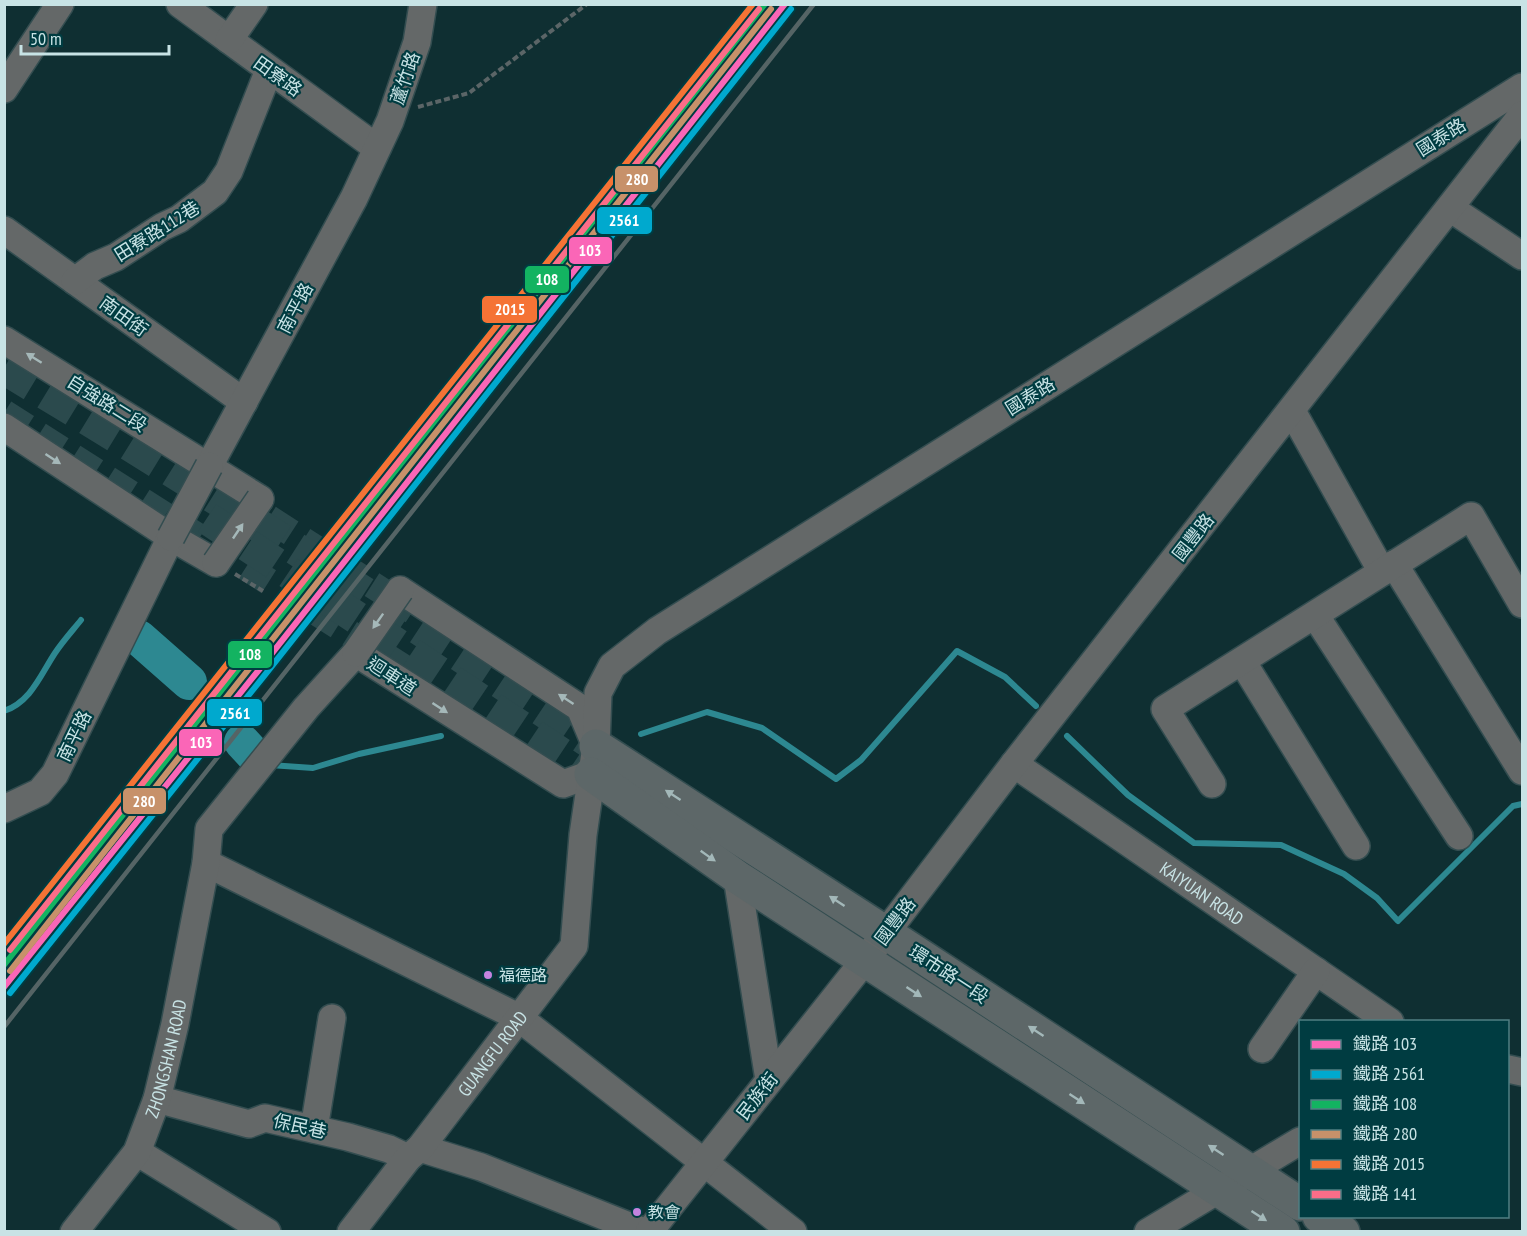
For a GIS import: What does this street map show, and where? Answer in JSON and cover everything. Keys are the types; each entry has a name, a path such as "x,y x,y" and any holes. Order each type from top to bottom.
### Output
{"main road":[{"name":"環市路一段","path":"594,760 737,877 1283,1232"},
{"name":"環市路一段","path":"594,760 886,933 1299,1203"},
{"path":"1322,1218 1342,1232"}],"street":[{"path":"4,89 60,4"},
{"name":"田寮路","path":"180,4 377,148"},
{"path":"229,40 254,4"},
{"name":"蘆竹路","path":"377,148 397,106 417,42 423,4"},
{"name":"田寮路112巷","path":"75,281 95,266 116,257 162,227 179,219 215,192 229,171 269,70"},
{"name":"國泰路","path":"594,760 598,693 602,684 612,666 657,631 1522,87"},
{"name":"國豐路","path":"865,960 1014,764 1522,115"},
{"name":"南平路","path":"4,809 40,792 55,774 171,537 354,198 377,148"},
{"path":"1450,208 1522,256"},
{"name":"南田街","path":"4,230 244,402"},
{"name":"自強路二段","path":"4,340 209,466"},
{"path":"1292,411 1388,568 1522,771"},
{"path":"4,427 171,537 216,563 260,499 209,466"},
{"path":"1212,784 1165,709 1471,516 1522,604"},
{"name":"迴車道","path":"400,590 580,708 594,760 563,784 356,653 400,590"},
{"path":"1315,615 1459,836"},
{"name":"ZHONGSHAN ROAD","path":"74,1232 137,1152 157,1099 175,1024 206,863 209,829 306,708 356,653"},
{"path":"1242,661 1356,846"},
{"name":"GUANGFU ROAD","path":"351,1232 574,946 583,835 594,760"},
{"name":"KAIYUAN ROAD","path":"1014,764 1387,1020"},
{"path":"206,863 518,1017 793,1232"},
{"path":"737,877 769,1080"},
{"name":"民族街","path":"650,1232 865,960"},
{"path":"1262,1049 1316,971"},
{"path":"314,1129 332,1018"},
{"name":"保民巷","path":"157,1099 249,1124 265,1118 389,1149 481,1167 644,1232"},
{"path":"1148,1232 1299,1141"},
{"path":"137,1152 267,1232"}],"path":[{"path":"397,106 415,107 469,93 587,4"},
{"path":"242,579 263,591"}],"waterway":[{"path":"4,711 13,707 28,694 58,649 81,620"},
{"path":"139,638 189,682"},
{"path":"641,734 707,712 762,728 836,779 861,760 957,651 1005,677 1036,706"},
{"path":"270,765 313,768 359,754 441,736"},
{"path":"1067,736 1128,795 1194,843 1281,845 1344,874 1377,898 1398,921 1513,806 1522,804"},
{"path":"242,742 254,755"}],"tunnel":[{"path":"4,368 303,553 596,746"},
{"path":"4,413 423,680"},
{"path":"234,496 413,611"},
{"path":"207,518 591,774"}],"railway":[{"path":"4,1027 814,4"}],"rail line":[{"name":"2015","path":"4,944 753,4"},
{"name":"108","path":"4,965 765,4"},
{"name":"103","path":"4,987 258,671 785,4"},
{"name":"141","path":"10,950 759,9"},
{"name":"280","path":"10,971 771,9"},
{"name":"2561","path":"10,993 264,676 791,9"}],"place":[{"name":"福德路","path":"488,975"},
{"name":"教會","path":"637,1212"}]}
